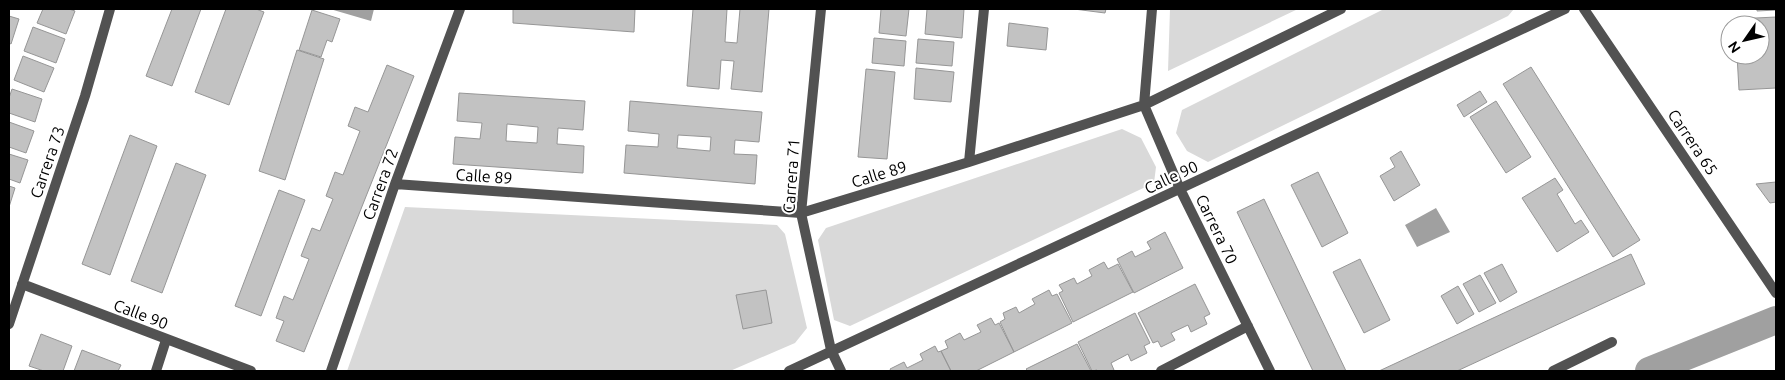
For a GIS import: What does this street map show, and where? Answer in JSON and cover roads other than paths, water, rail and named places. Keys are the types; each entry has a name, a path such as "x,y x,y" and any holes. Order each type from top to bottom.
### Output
{"street":[{"name":"Carrera 73","path":"9,324 85,96 110,9"},
{"name":"Carrera 72","path":"331,371 395,184 460,9"},
{"name":"Carrera 71","path":"821,9 801,214 832,350 841,371"},
{"path":"969,162 984,9"},
{"name":"Carrera 70","path":"1152,9 1144,105 1180,189 1270,371"},
{"name":"Calle 89","path":"395,184 801,214 1144,105 1341,9"},
{"name":"Calle 90","path":"789,371 1565,9"},
{"name":"Carrera 65","path":"1584,9 1776,293"},
{"name":"Calle 90","path":"22,284 251,371"},
{"path":"1161,371 1248,326"},
{"path":"156,371 166,340"},
{"path":"1553,371 1612,342"}],"waterway":[{"path":"1649,371 1776,320"}]}
